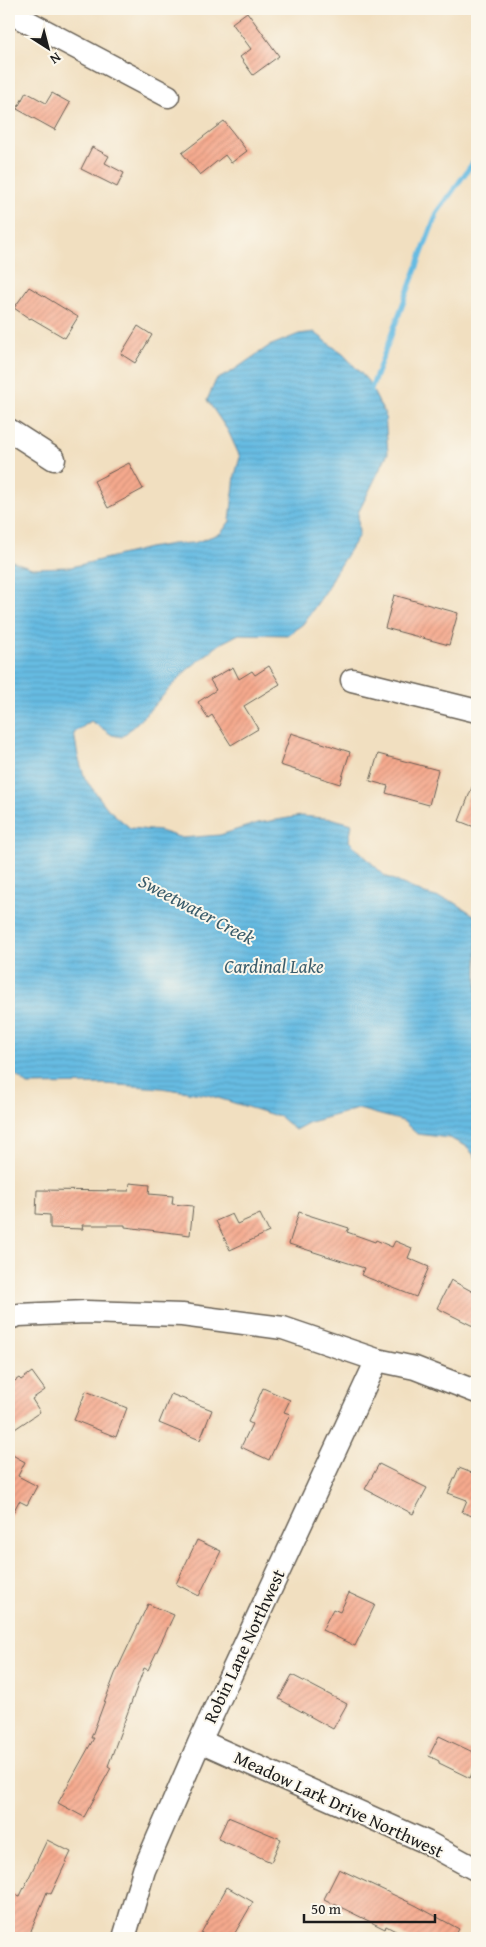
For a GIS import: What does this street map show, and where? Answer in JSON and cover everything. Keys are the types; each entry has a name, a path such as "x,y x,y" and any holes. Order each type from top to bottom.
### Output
{"street":[{"path":"9,12 168,96"},
{"path":"9,430 54,459"},
{"path":"352,680 477,711"},
{"path":"9,1318 19,1315 86,1312 182,1315 284,1328 377,1360 415,1368 477,1392"},
{"name":"Robin Lane Northwest","path":"124,1938 144,1870 200,1741 377,1360"},
{"name":"Meadow Lark Drive Northwest","path":"200,1741 426,1842 477,1870"}],"water":[{"name":"Cardinal Lake","path":"314,332 344,355 368,381 385,415 388,453 358,513 359,535 333,576 326,591 303,624 288,635 239,634 220,644 187,670 122,737 112,735 91,721 74,733 78,756 85,779 108,809 130,828 160,831 182,838 220,835 258,823 301,816 334,819 352,824 349,841 385,876 425,894 454,902 477,917 477,1159 466,1146 449,1138 417,1134 403,1121 358,1109 310,1122 295,1130 280,1117 208,1095 161,1088 104,1084 28,1085 9,1070 9,560 32,568 71,567 149,548 194,543 221,533 230,521 235,475 240,457 228,431 207,400 216,380 269,346 299,334"}],"building":[{"path":"247,12 279,56 253,75 240,57 251,49 232,23"},
{"path":"26,92 46,103 52,93 70,103 55,130 17,109"},
{"path":"224,121 247,151 231,163 225,155 200,175 182,153"},
{"path":"92,147 109,156 105,163 124,173 117,187 81,169"},
{"path":"29,287 78,317 65,338 14,308"},
{"path":"138,326 152,335 135,363 121,354"},
{"path":"129,463 143,489 108,508 94,481"},
{"path":"394,595 458,613 449,645 385,628"},
{"path":"269,666 280,684 244,706 258,729 231,745 212,715 208,718 198,702 216,690 210,680 233,667 239,679 252,671 255,675"},
{"path":"291,733 350,752 340,784 280,765"},
{"path":"378,754 438,770 429,805 386,793 388,786 370,781"},
{"path":"477,777 477,828 459,821"},
{"path":"130,1183 150,1185 149,1194 173,1196 172,1204 193,1206 190,1235 125,1227 125,1225 82,1225 83,1229 50,1228 50,1215 36,1214 37,1190 129,1191"},
{"path":"299,1212 349,1228 347,1232 375,1242 376,1240 392,1247 395,1241 412,1248 408,1258 429,1267 416,1297 361,1275 364,1268 289,1244"},
{"path":"232,1214 237,1224 260,1214 269,1232 230,1250 216,1221"},
{"path":"451,1280 477,1294 477,1328 437,1308"},
{"path":"32,1372 45,1390 32,1399 40,1412 9,1433 9,1385 19,1378 21,1380"},
{"path":"263,1388 290,1400 284,1412 290,1414 269,1460 241,1447 252,1424 248,1422"},
{"path":"86,1391 127,1408 116,1437 74,1420"},
{"path":"171,1394 212,1410 200,1440 159,1423"},
{"path":"9,1453 25,1462 18,1476 37,1486 27,1505 19,1501 9,1520"},
{"path":"379,1464 427,1488 413,1514 365,1489"},
{"path":"459,1468 477,1475 477,1518 462,1512 467,1500 448,1493"},
{"path":"197,1540 221,1551 199,1596 176,1584"},
{"path":"349,1593 375,1605 355,1646 322,1630 333,1609 340,1612"},
{"path":"148,1604 174,1615 148,1670 144,1668 108,1766 111,1768 84,1817 58,1803 94,1738 91,1738 115,1674"},
{"path":"292,1675 347,1704 333,1729 279,1699"},
{"path":"439,1736 477,1754 477,1762 470,1778 429,1756"},
{"path":"228,1817 281,1839 271,1862 218,1839"},
{"path":"47,1840 71,1852 51,1894 47,1892 28,1938 9,1938 9,1892 20,1896"},
{"path":"339,1869 415,1905 459,1929 454,1938 409,1938 386,1926 385,1929 324,1899"},
{"path":"227,1887 253,1902 232,1938 210,1938 201,1933"}],"waterway":[{"path":"371,389 437,213 477,157"}],"water label":[{"name":"Sweetwater Creek","path":"197,909"}]}
